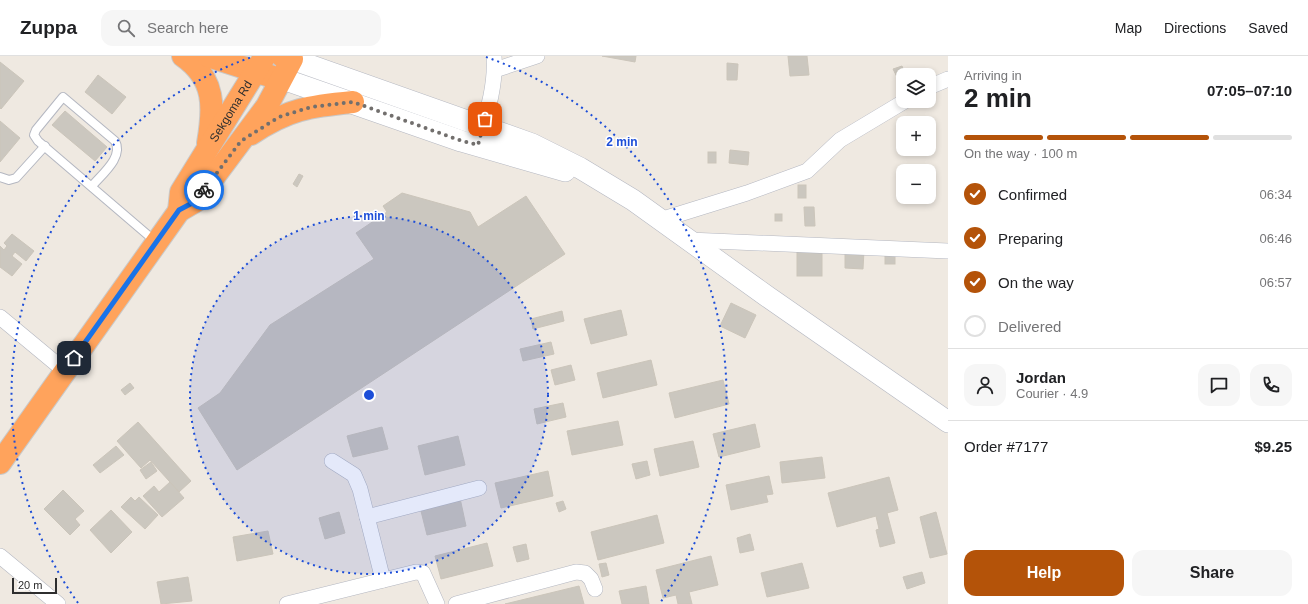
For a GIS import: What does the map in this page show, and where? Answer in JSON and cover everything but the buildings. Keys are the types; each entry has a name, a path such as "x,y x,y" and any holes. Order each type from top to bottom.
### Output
{"highway":[{"path":"183,56 201,72 209,87 213,104 207,150"},
{"path":"208,56 260,64 283,79"},
{"path":"0,463 179,210 196,201 267,106 283,79 289,57"},
{"name":"Sekgoma Rd","path":"179,210 181,192 260,64"},
{"path":"241,141 287,113 311,107 353,102"}],"street":[{"path":"325,56 354,81"},
{"path":"481,136 495,63 537,56"},
{"path":"289,57 354,81 481,136 618,192 946,419"},
{"path":"283,79 462,141 481,136"},
{"path":"936,84 948,79"},
{"path":"660,220 747,193 807,171 840,140 896,106"},
{"path":"689,240 948,252"},
{"path":"0,316 65,371"},
{"path":"332,461 354,475 360,489 383,580"},
{"path":"367,517 480,488"},
{"path":"0,556 58,604"},
{"path":"287,604 416,572 423,573 437,604"},
{"path":"456,604 576,572 585,573 591,579 595,589"}],"lane":[{"path":"92,186 118,155 118,147 115,141 63,97 36,130 34,135 45,146 156,242"},
{"path":"0,177 9,180 16,178 45,146"}],"way so far":[{"path":"204,190 241,141 287,113 311,107 353,102 462,141 478,145 485,119"}],"route":[{"path":"74,358 179,210 196,201 204,190"}]}
